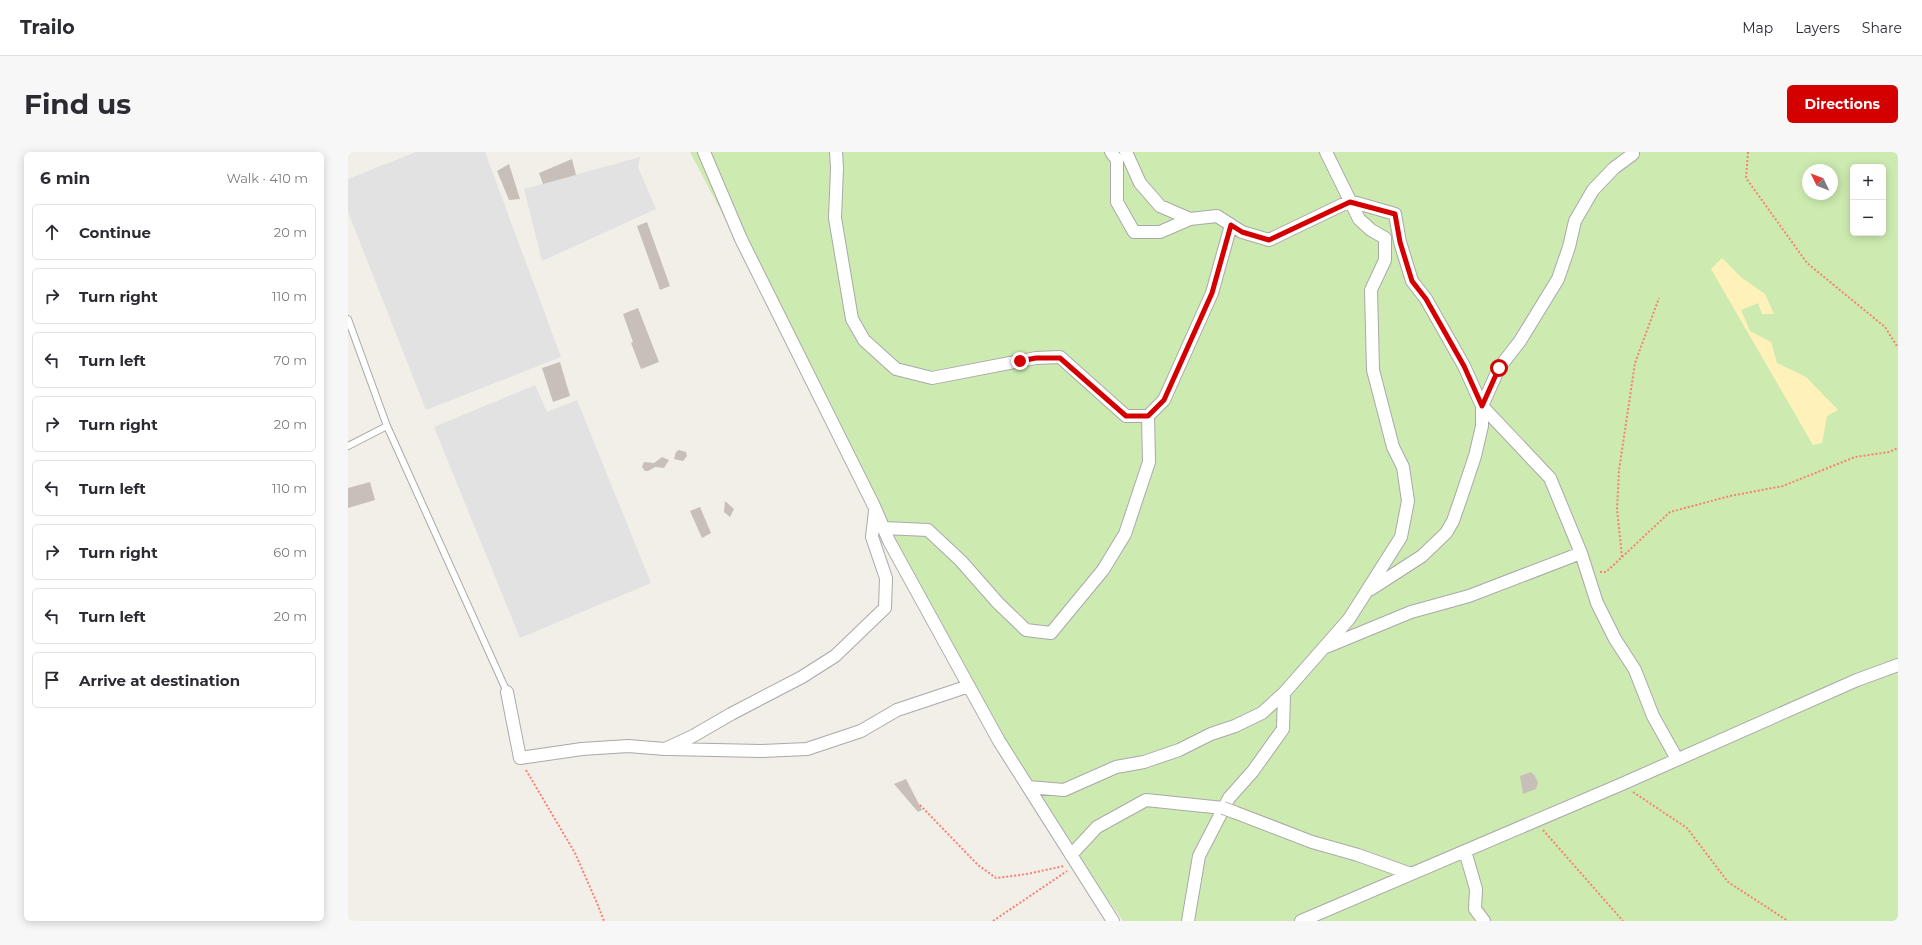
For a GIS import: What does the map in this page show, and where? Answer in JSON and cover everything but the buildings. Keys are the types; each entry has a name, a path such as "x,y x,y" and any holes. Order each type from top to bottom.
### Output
{"street":[{"path":"704,152 741,239 884,528 999,741 1114,921"},
{"path":"836,152 837,168 835,218 852,319 864,340 896,369 932,378 1036,358 1060,358 1126,416 1148,416 1164,400 1212,293 1231,225"},
{"path":"1111,152 1117,160 1117,202 1134,232 1160,232 1190,219 1217,216 1242,232 1269,240 1350,202 1395,214 1400,242 1412,281 1426,299 1464,366 1482,406 1550,478 1581,554 1597,603 1609,627 1635,670 1653,716 1677,759"},
{"path":"1126,152 1140,183 1160,206 1190,219"},
{"path":"1028,787 1064,790 1116,767 1144,762 1180,750 1211,734 1236,726 1262,713 1284,693 1349,619 1401,537 1408,501 1403,467 1393,447 1373,370 1371,290 1385,260 1385,238 1370,230 1359,219 1326,152"},
{"path":"1368,590 1422,556 1446,533 1453,521 1475,456 1482,426 1482,406 1499,368 1520,341 1558,279 1569,248 1575,221 1593,190 1614,168 1633,154"},
{"path":"884,528 928,530 961,561 998,603 1026,630 1051,633 1103,570 1125,534 1149,462 1148,416"},
{"path":"664,749 693,736 730,714 802,677 835,656 885,608 886,578 872,537 876,510"},
{"path":"1325,647 1411,612 1469,596 1581,554"},
{"path":"1301,921 1622,784 1857,680 1898,665"},
{"path":"507,692 520,758 582,749 628,746 715,751 807,748 861,731 897,710 969,686"},
{"path":"1188,921 1199,856 1229,798 1253,771 1283,729 1284,693"},
{"path":"1074,859 1097,826 1146,800 1228,810 1305,840 1358,855 1411,874"},
{"path":"1464,851 1476,889 1475,909 1484,921"}],"lane":[{"path":"348,319 387,426 507,692"},
{"path":"348,446 387,426"}],"path":[{"path":"1748,152 1746,178 1807,262 1885,327 1898,348"},
{"path":"1622,557 1617,509 1619,470 1635,363 1659,298"},
{"path":"1586,570 1606,572 1670,512 1730,496 1783,486 1855,457 1889,452 1898,448"},
{"path":"520,758 541,798 575,853 582,872 598,903 604,921"},
{"path":"1622,784 1687,828 1728,882 1788,921"},
{"path":"920,805 978,865 996,878 1027,874 1074,859"},
{"path":"1536,821 1623,921"},
{"path":"993,921 1054,881 1074,859"}],"green space":[{"path":"690,152 1898,152 1898,921 1123,921 1028,787 914,579"}],"sand":[{"path":"1722,258 1742,278 1765,294 1774,314 1762,314 1758,303 1741,310 1750,331 1771,342 1777,363 1806,377 1838,410 1827,416 1822,443 1813,445 1711,269"}],"shaded area":[{"path":"416,152 485,152 561,357 426,410 348,212 348,179"},
{"path":"640,157 638,167 656,209 542,261 524,189"},
{"path":"535,385 547,412 577,400 651,583 520,638 434,427"}],"route":[{"path":"1020,361 1036,358 1060,358 1126,416 1148,416 1164,400 1212,293 1231,225 1242,232 1269,240 1350,202 1395,214 1400,242 1412,281 1426,299 1464,366 1482,406 1499,368"}]}
